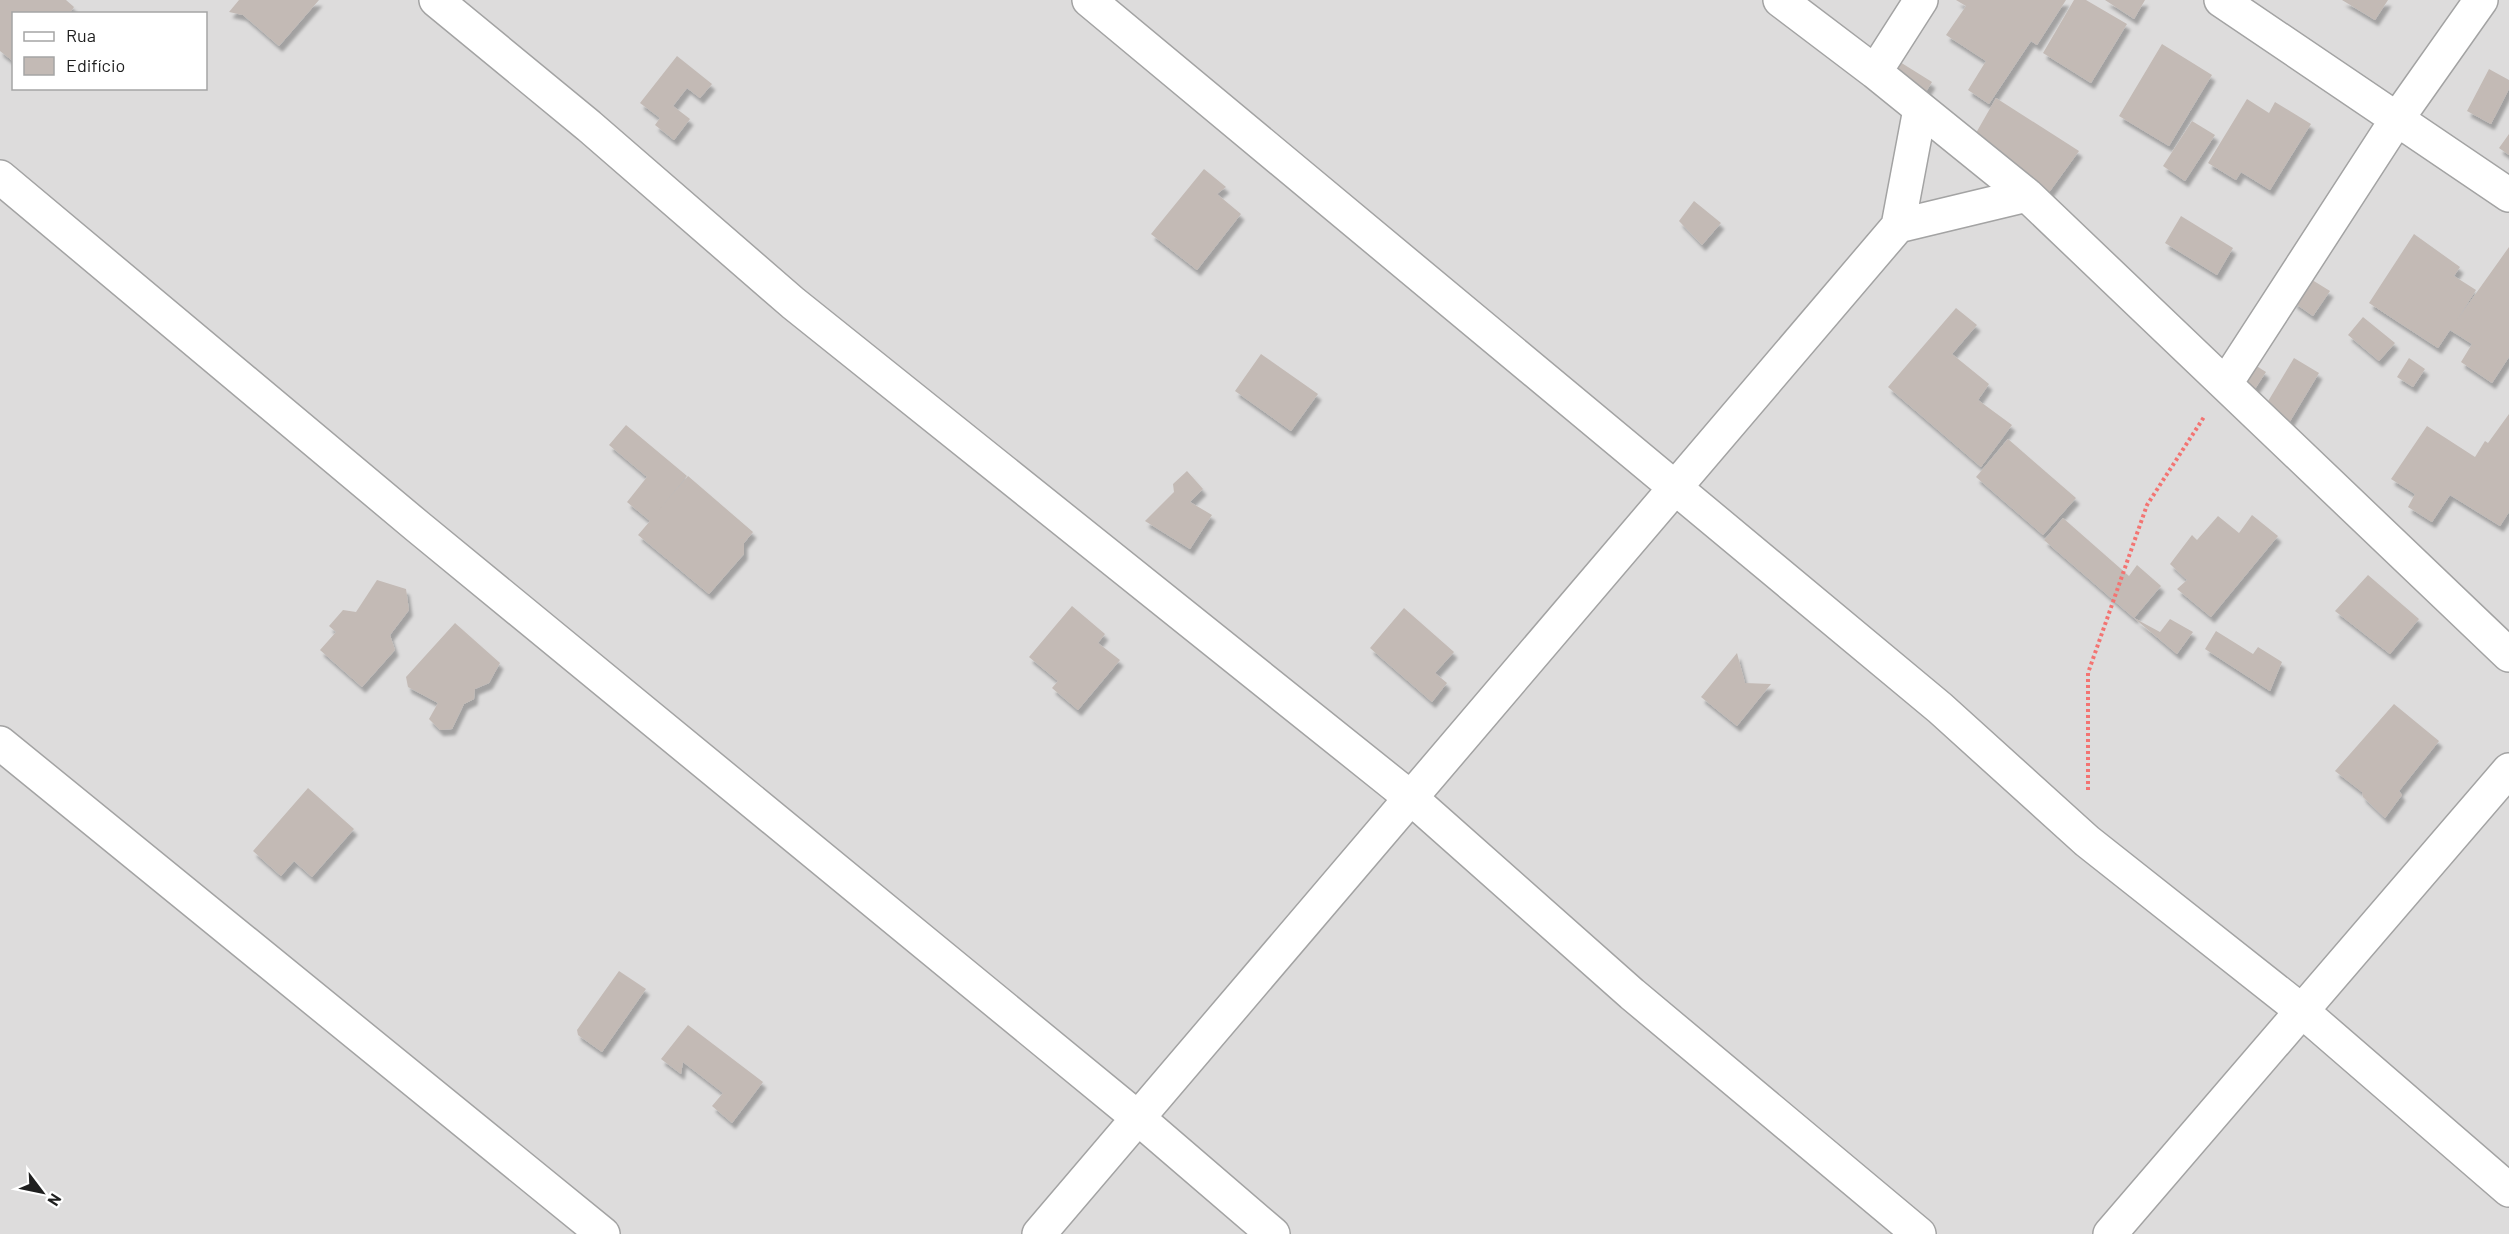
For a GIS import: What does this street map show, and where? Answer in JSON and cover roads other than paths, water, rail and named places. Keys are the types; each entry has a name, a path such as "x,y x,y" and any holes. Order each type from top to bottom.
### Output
{"street":[{"path":"436,0 589,126 793,303 1411,798 1632,994 1919,1234"},
{"path":"1089,0 1940,708 2087,841 2302,1011 2509,1190"},
{"path":"1780,0 1875,72 2027,195 2509,655"},
{"path":"1875,72 1921,0"},
{"path":"2221,0 2509,195"},
{"path":"2226,383 2397,119 2481,0"},
{"path":"1039,1234 1898,226 1920,109"},
{"path":"0,177 444,548 1138,1118 1273,1234"},
{"path":"1898,226 2027,195"},
{"path":"0,743 603,1234"},
{"path":"2110,1234 2509,770"}]}
